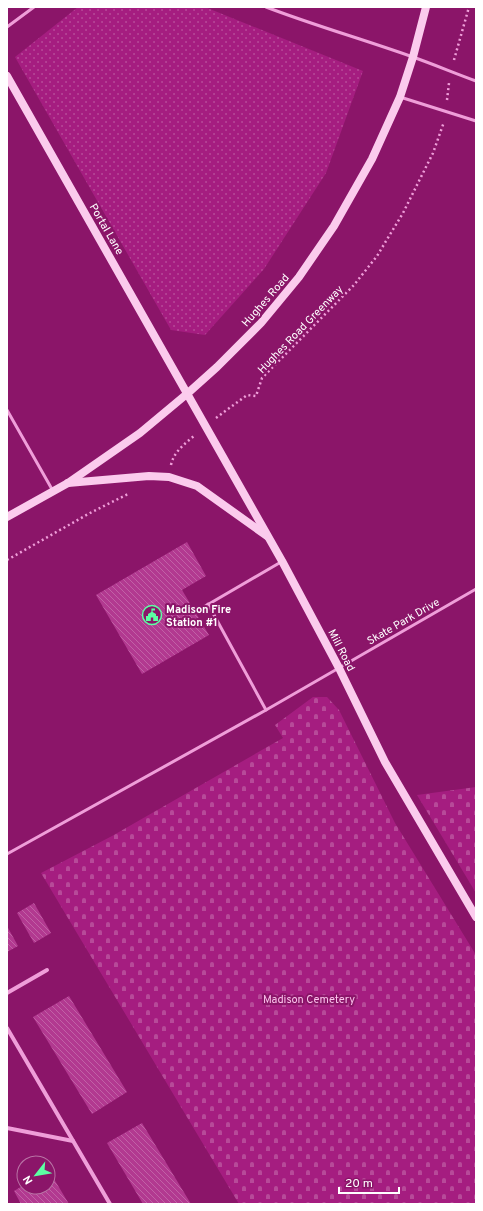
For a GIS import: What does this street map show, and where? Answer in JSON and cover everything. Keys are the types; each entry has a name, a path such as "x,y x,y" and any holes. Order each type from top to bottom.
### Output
{"street":[{"name":"Hughes Road","path":"7,517 68,483 140,433 217,367 261,323 299,277 334,226 372,159 400,97 413,57 426,7"},
{"name":"Portal Lane","path":"7,76 188,393"},
{"name":"Mill Road","path":"188,393 270,538 339,668 385,762 476,917"},
{"path":"68,483 149,476 169,477 197,486 270,538"},
{"path":"7,993 47,970"},
{"path":"7,1028 110,1204"},
{"path":"7,1128 73,1141"}],"lane":[{"path":"7,27 34,7"},
{"path":"266,7 413,57 476,81"},
{"path":"400,97 476,121"},
{"path":"7,410 52,491"},
{"path":"202,608 282,561"},
{"name":"Skate Park Drive","path":"7,854 266,710 476,589"},
{"path":"208,604 266,710"}],"path":[{"name":"Hughes Road Greenway","path":"169,477 173,458 177,451 206,425 247,395 256,396 262,378 354,285 377,256 403,212 433,153 444,124 450,72 469,7"},
{"path":"7,560 125,494 133,493"}],"green space":[{"path":"78,7 205,7 363,71 326,173 264,269 205,335 171,330 15,57"},
{"name":"Madison Cemetery","path":"313,697 327,697 339,710 395,823 476,955 476,1204 239,1204 41,873 112,836 283,738 275,725"},
{"path":"476,787 476,893 417,795"}],"building":[{"name":"Madison Fire Station #1","path":"187,542 206,576 182,590 209,635 142,674 96,595"},
{"path":"34,903 51,933 34,943 17,913"},
{"path":"7,926 18,946 7,952"},
{"path":"69,996 127,1092 92,1114 33,1017"},
{"path":"142,1123 191,1204 143,1204 107,1143"},
{"path":"56,1182 69,1204 21,1204 16,1195 56,1195"}],"place":[{"name":"Madison Fire Station #1","path":"152,615"}]}
